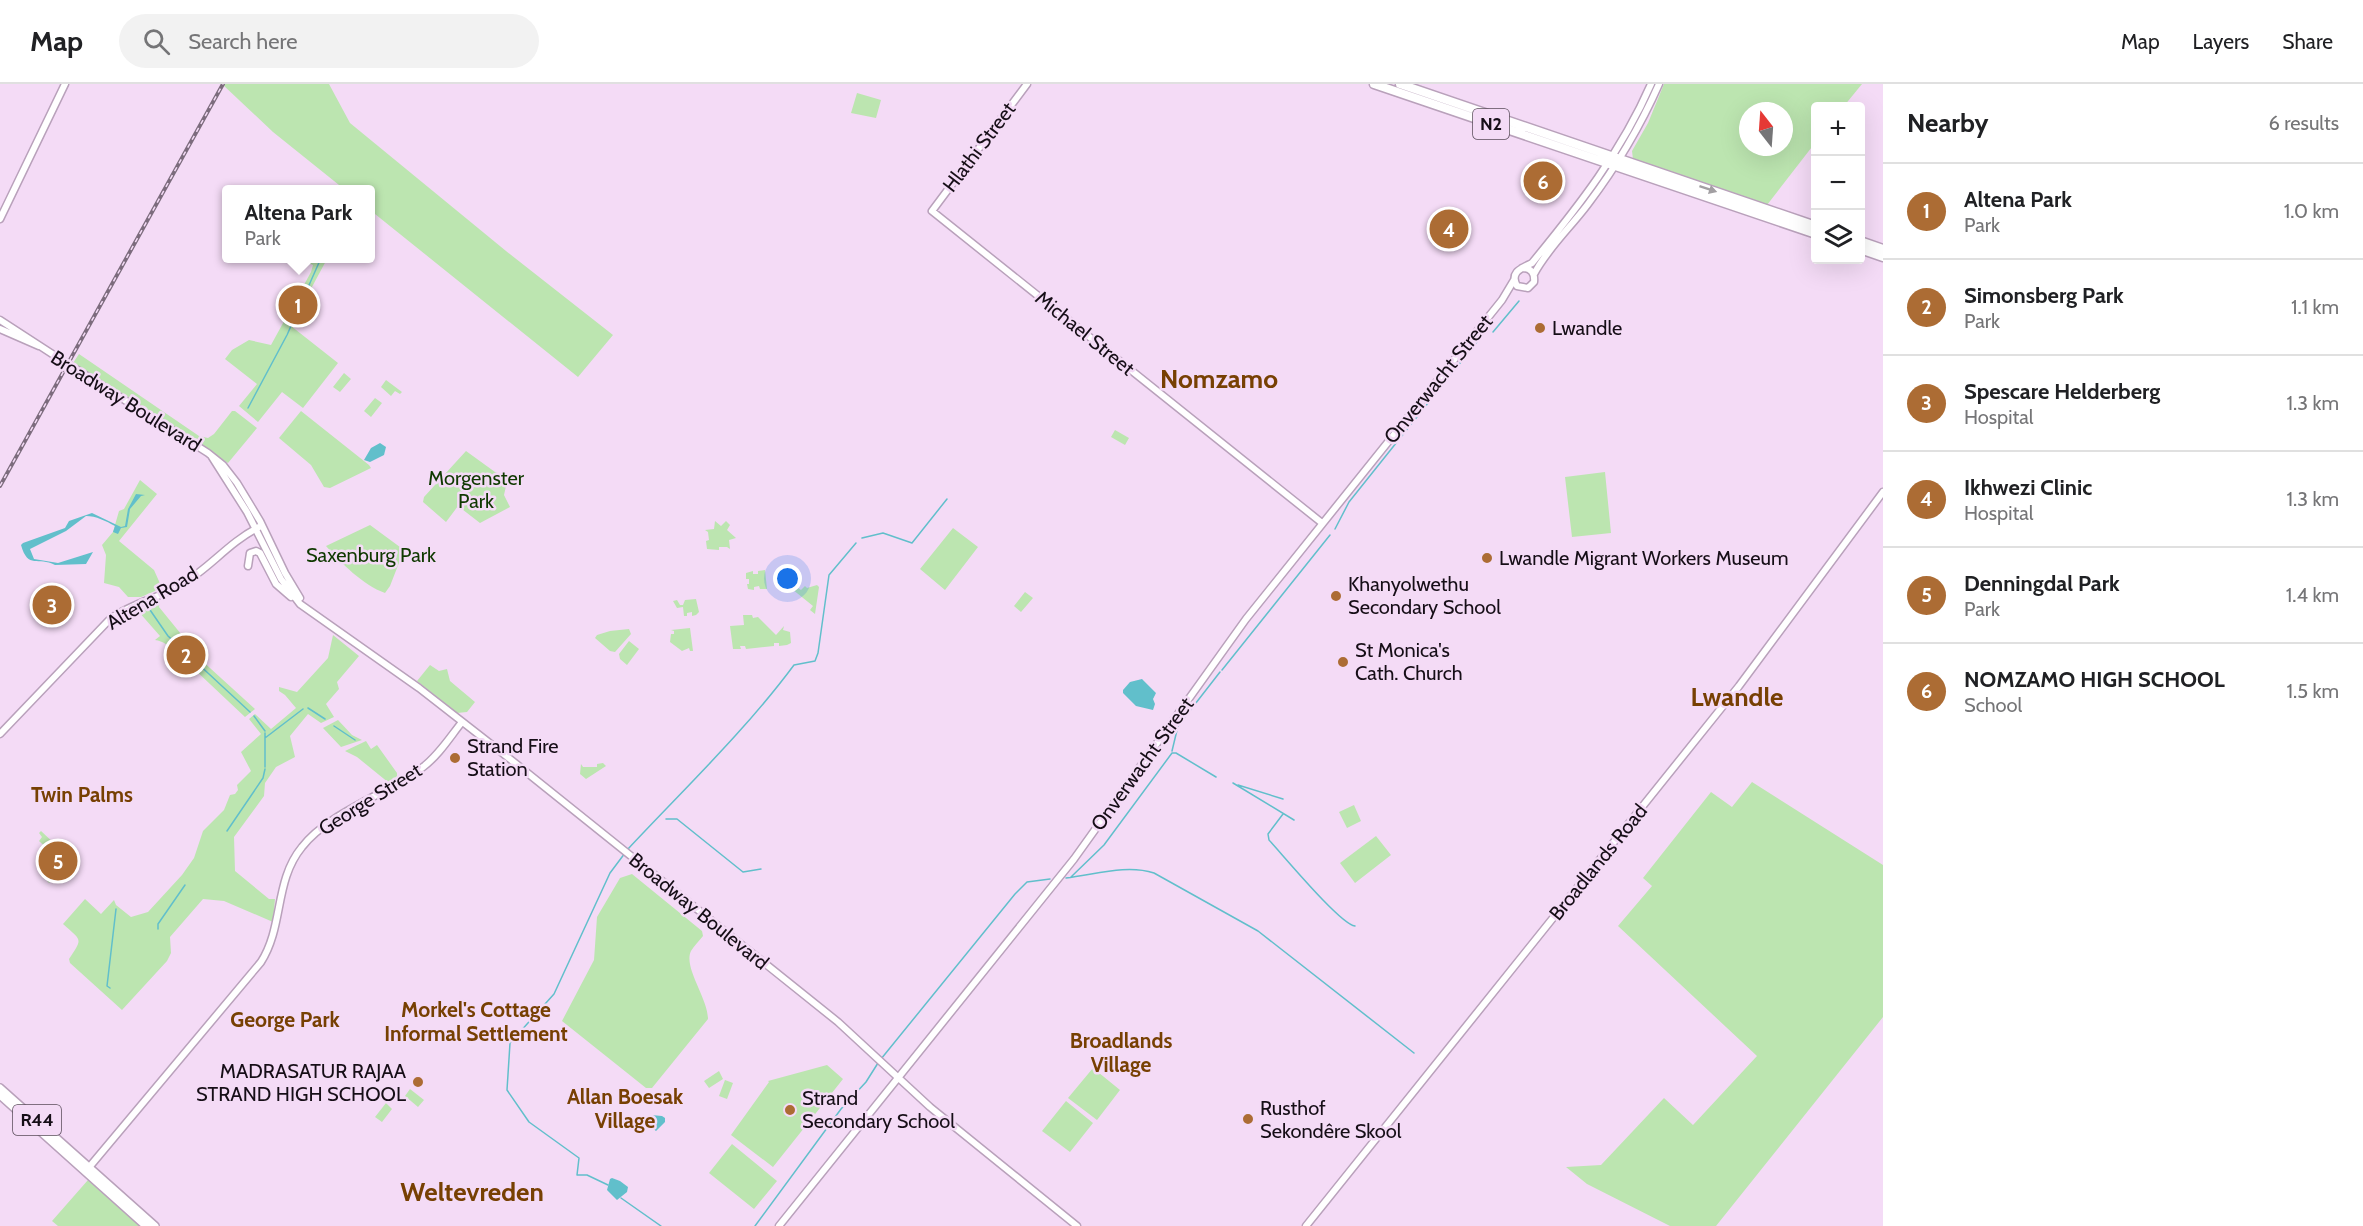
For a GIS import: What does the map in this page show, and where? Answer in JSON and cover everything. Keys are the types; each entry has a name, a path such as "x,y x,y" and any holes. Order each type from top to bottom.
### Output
{"highway":[{"name":"N2","path":"1374,84 1811,225"},
{"name":"N2","path":"1400,84 1811,233"},
{"path":"1865,243 1883,249"},
{"path":"1865,251 1883,257"}],"main road":[{"name":"R44","path":"0,1088 146,1226"},
{"name":"R44","path":"0,1095 155,1226"}],"street":[{"path":"0,219 65,84"},
{"name":"Hlathi Street","path":"932,210 1027,84"},
{"path":"1651,84 1613,162 1599,189 1540,262 1532,285 1520,288 1514,280 1515,273 1532,262 1613,162 1659,84"},
{"name":"Michael Street","path":"932,210 1322,523"},
{"path":"1522,268 1528,268 1534,274"},
{"name":"Onverwacht Street","path":"779,1226 1074,859 1239,629 1502,300 1514,280"},
{"name":"Onverwacht Street","path":"1502,300 1520,288"},
{"name":"Broadway Boulevard","path":"0,320 218,461 234,479 294,590 309,610"},
{"name":"Broadway Boulevard","path":"0,329 39,346"},
{"name":"Broadlands Road","path":"1306,1226 1732,696 1883,492"},
{"name":"Broadway Boulevard","path":"259,528 281,579 297,601 419,688 838,1022 955,1129 1077,1226"},
{"name":"Altena Road","path":"0,734 110,619 126,609 181,585 231,543 259,528"},
{"path":"248,566 250,553 256,551 260,553 276,584 297,601"},
{"name":"George Street","path":"87,1169 261,962 274,936 285,877 302,847 327,824 423,767 462,722"}],"green space":[{"path":"222,84 329,84 350,123 613,335 578,377 375,214 375,185 339,185 273,132"},
{"path":"1664,84 1862,84 1847,102 1811,102 1811,148 1767,205 1633,159 1632,151 1648,123"},
{"path":"857,93 881,100 876,118 851,113"},
{"path":"308,263 325,263 291,326 338,363 303,408 282,392 258,422 239,406 257,384 225,359 232,350 249,340 271,345 313,265"},
{"path":"79,354 199,436 208,438 214,434 232,411 257,428 228,463 73,363"},
{"path":"344,373 351,379 340,392 333,387"},
{"path":"386,380 402,392 400,394 395,391 391,396 381,387"},
{"path":"375,398 382,403 371,417 364,411"},
{"path":"301,411 371,468 330,488 324,487 311,465 279,438"},
{"path":"1115,430 1129,438 1125,445 1111,437"},
{"name":"Morgenster Park","path":"466,451 495,472 508,477 504,495 510,507 480,523 458,506 446,522 423,502 424,497"},
{"path":"1605,472 1611,533 1572,537 1565,477"},
{"path":"140,480 157,494 119,541 154,570 162,588 141,597 128,597 119,587 104,583 106,555 102,545 113,532 119,511 124,509"},
{"path":"715,521 721,526 726,521 730,525 727,530 736,538 729,540 730,549 719,547 719,550 707,549 706,541 709,540 708,532 705,530 714,529"},
{"name":"Saxenburg Park","path":"370,525 404,550 385,593 361,579 326,546"},
{"path":"953,528 978,547 945,590 920,569"},
{"path":"765,570 767,589 760,589 759,586 754,587 754,590 748,589 749,579 746,579 746,573 753,571 753,574 758,574 758,571"},
{"path":"786,579 801,590 805,586 807,588 817,585 819,587 815,614 810,610 813,606 787,585"},
{"path":"1025,592 1033,598 1021,612 1014,606"},
{"path":"696,599 699,612 692,616 692,612 684,616 683,607 677,608 673,601 677,600 680,605 683,605 685,600"},
{"path":"160,601 159,607 181,634 188,648 255,709 245,717 193,668 189,671 166,644 155,640 160,636 138,611"},
{"path":"743,615 758,617 776,635 784,626 783,630 790,632 791,643 779,646 779,643 774,643 774,646 746,649 745,646 740,646 741,649 733,649 730,626 744,625"},
{"path":"690,628 693,651 689,648 682,651 670,642 671,634 674,634 671,630"},
{"path":"629,629 631,634 615,652 610,651 595,638 597,635 610,631"},
{"path":"333,635 359,656 337,682 339,689 326,704 334,717 321,723 308,714 290,736 295,757 276,767 265,783 264,796 234,837 235,871 269,899 275,899 273,922 224,901 203,899 170,937 171,953 167,961 122,1010 70,963 69,959 77,947 78,940 63,924 85,899 101,914 114,900 116,905 131,917 148,912 182,875 194,858 203,831 224,810 230,795 235,794 238,790 237,785 251,771 241,752 261,734 249,719 255,714 271,729 296,708 279,691 279,687 297,692 328,658"},
{"path":"629,641 639,649 627,665 620,659 619,654"},
{"path":"430,665 439,671 447,669 450,681 475,702 467,712 457,713 417,681"},
{"path":"338,720 352,735 362,740 341,747 323,728"},
{"path":"366,741 371,749 377,745 397,773 397,779 389,783 357,757 345,751"},
{"path":"603,763 606,766 586,779 580,774 581,764 583,767 597,767 597,764"},
{"path":"1752,782 1883,865 1883,1017 1716,1226 1670,1226 1587,1184 1566,1167 1601,1165 1664,1098 1693,1125 1757,1056 1618,926 1652,886 1643,878 1711,792 1732,807"},
{"path":"1354,805 1361,821 1347,828 1339,812"},
{"path":"41,831 57,846 61,842 66,845 72,875 62,870 49,883 42,875 41,869 53,854 39,841 42,837 39,833"},
{"path":"1376,836 1391,855 1355,883 1340,863"},
{"path":"632,874 702,931 703,936 691,951 689,958 708,1019 652,1088 646,1088 562,1021 594,960 597,917 620,878"},
{"path":"827,1065 843,1079 773,1167 731,1135 768,1081"},
{"path":"1093,1068 1120,1090 1097,1120 1068,1098"},
{"path":"719,1071 723,1079 709,1088 704,1081"},
{"path":"725,1080 733,1083 727,1099 719,1096"},
{"path":"410,1089 424,1100 418,1107 405,1096"},
{"path":"1066,1101 1093,1123 1070,1152 1042,1131"},
{"path":"386,1103 392,1109 382,1122 375,1117"},
{"path":"732,1144 777,1181 754,1209 709,1173"},
{"path":"88,1180 140,1226 58,1226 52,1221"}],"water":[{"path":"380,443 386,447 384,455 370,462 364,460 371,448"},
{"path":"136,494 145,495 141,496 130,509 127,527 121,528 118,534 113,532 115,526 86,516 66,531 30,549 34,559 58,563 93,552 86,564 55,565 30,560 24,553 21,545 23,543 65,528 69,521 92,513 121,527 125,526 128,509"},
{"path":"1142,679 1156,693 1153,699 1155,704 1153,710 1136,706 1123,693 1130,682"},
{"path":"651,1115 665,1118 665,1122 656,1131 644,1121"},
{"path":"612,1178 628,1187 627,1192 617,1200 607,1190"}],"waterway":[{"path":"248,408 287,335 319,263"},
{"path":"1493,332 1519,301"},
{"path":"1335,529 1349,502 1480,338"},
{"path":"862,538 883,533 912,543 947,499"},
{"path":"1222,670 1330,535"},
{"path":"628,849 735,736 794,665 815,661 829,575 856,543"},
{"path":"148,607 168,636 250,712"},
{"path":"1172,751 1178,726 1220,672"},
{"path":"308,708 325,719"},
{"path":"265,738 303,709"},
{"path":"254,716 265,731"},
{"path":"334,726 355,740"},
{"path":"265,733 265,767"},
{"path":"1071,877 1104,845 1172,753 1176,753 1216,777"},
{"path":"227,831 263,778 265,769"},
{"path":"1233,783 1294,820"},
{"path":"1238,785 1283,799"},
{"path":"1283,814 1268,834 1269,840 1325,902 1337,914 1355,926"},
{"path":"666,819 677,819 743,872 761,869"},
{"path":"608,1185 587,1175 577,1175 579,1158 529,1122 507,1090 510,1043 554,994 610,873 625,853"},
{"path":"1066,878 1121,870 1154,873 1258,931 1414,1053"},
{"path":"881,1059 1015,894 1027,882 1050,879"},
{"path":"158,929 158,924 185,885"},
{"path":"110,988 107,986 116,909"},
{"path":"755,1226 841,1109 866,1082 878,1063"},
{"path":"621,1198 661,1226"}],"railway":[{"path":"0,486 223,84"}],"place":[{"name":"NOMZAMO HIGH SCHOOL","path":"1543,181"},
{"name":"Ikhwezi Clinic","path":"1449,229"},
{"name":"Altena Park","path":"298,305"},
{"name":"Lwandle","path":"1540,328"},
{"name":"Lwandle Migrant Workers Museum","path":"1487,558"},
{"name":"Khanyolwethu Secondary School","path":"1336,596"},
{"name":"Spescare Helderberg","path":"52,605"},
{"name":"Simonsberg Park","path":"186,655"},
{"name":"St Monica's Cath. Church","path":"1343,662"},
{"name":"Strand Fire Station","path":"455,758"},
{"name":"Denningdal Park","path":"58,861"},
{"name":"MADRASATUR RAJAA STRAND HIGH SCHOOL","path":"418,1082"},
{"name":"Strand Secondary School","path":"790,1110"},
{"name":"Rusthof Sekondêre Skool","path":"1248,1119"}],"district":[{"name":"Nomzamo","path":"1219,379"},
{"name":"Lwandle","path":"1737,697"},
{"name":"Twin Palms","path":"82,795"},
{"name":"George Park","path":"285,1020"},
{"name":"Morkel's Cottage Informal Settlement","path":"476,1022"},
{"name":"Broadlands Village","path":"1121,1053"},
{"name":"Allan Boesak Village","path":"625,1109"},
{"name":"Weltevreden","path":"472,1192"}]}
